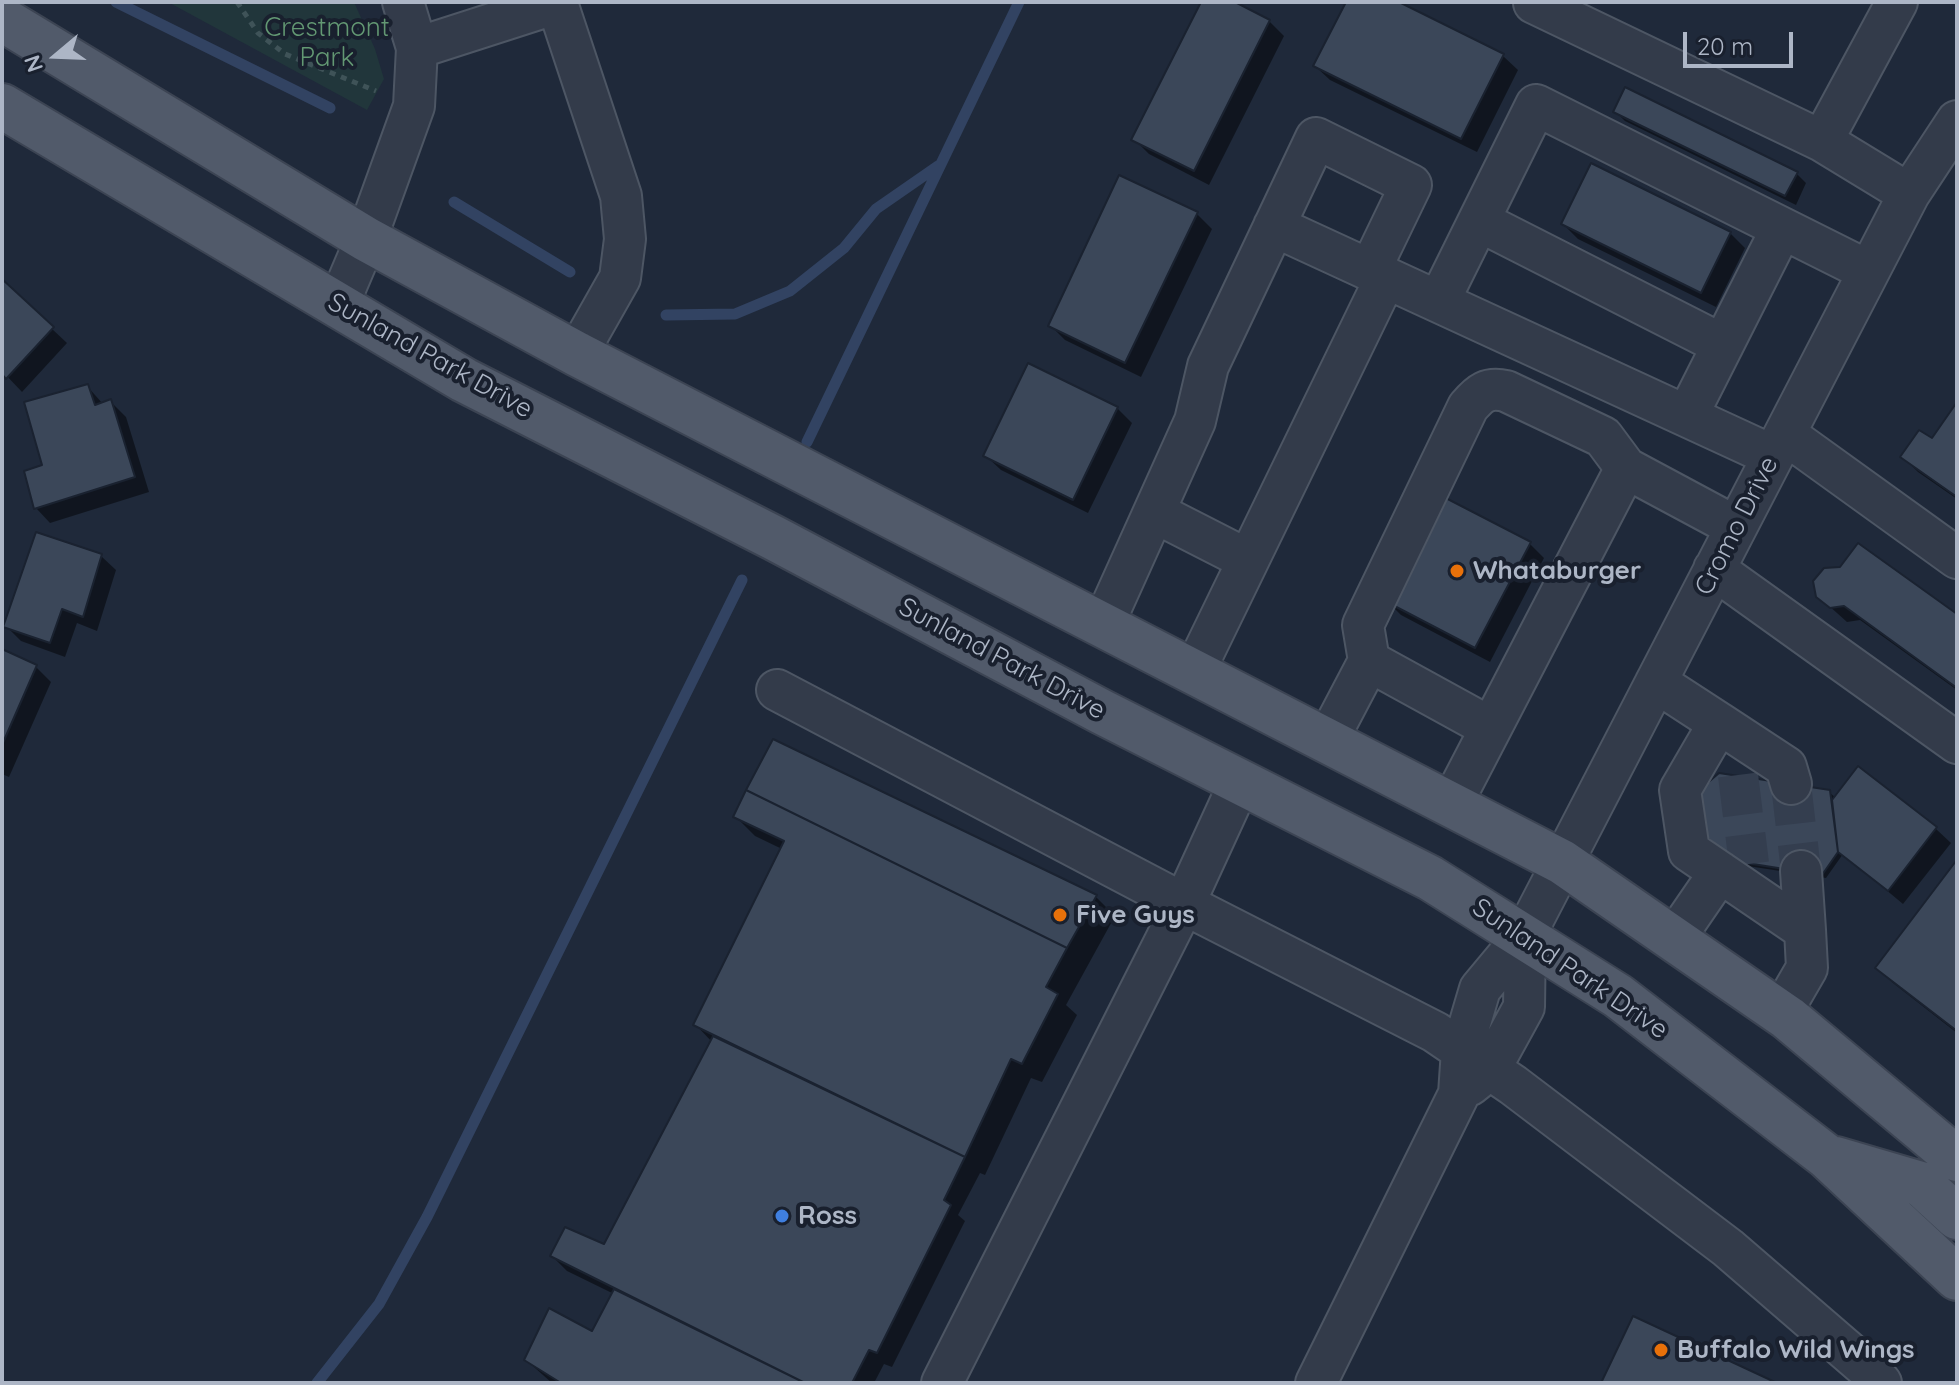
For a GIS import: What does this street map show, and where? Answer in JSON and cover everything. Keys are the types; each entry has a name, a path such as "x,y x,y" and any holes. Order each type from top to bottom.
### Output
{"main road":[{"path":"2,19 366,239 577,354 1562,862 1781,1013 1957,1158"},
{"name":"Sunland Park Drive","path":"2,106 464,380 774,538 1088,705 1430,878 1618,996 1826,1156 1957,1278"},
{"path":"1826,1156 1921,1184 1957,1217"}],"street":[{"path":"338,305 366,239 414,106 417,48 403,2"},
{"path":"417,48 557,2 621,196 625,239 620,278 577,354"},
{"path":"1822,141 1897,2"},
{"path":"1534,3 1582,14 1822,141 1909,194"},
{"path":"1439,301 1536,105 1868,271"},
{"name":"Cromo Drive","path":"1316,1383 1476,1060 1480,989 1525,935 1868,271 1909,194 1957,121"},
{"path":"1103,625 1195,421 1208,366 1316,138 1411,185 1378,273 1194,672"},
{"path":"1479,221 1723,345"},
{"path":"1274,226 1687,416 1779,445 1957,558"},
{"path":"1687,416 1782,228"},
{"path":"1327,741 1369,661 1363,625 1468,407 1479,394 1491,388 1506,391 1603,437 1626,468 1736,527"},
{"path":"1451,805 1626,468"},
{"path":"1154,512 1248,560"},
{"path":"1714,569 1957,743"},
{"path":"1369,661 1491,728"},
{"path":"1656,682 1786,767 1791,784"},
{"path":"777,690 1435,1032 1728,1248 1881,1383"},
{"path":"1728,729 1738,775"},
{"path":"1728,729 1680,790 1689,851 1741,877 1805,930"},
{"path":"942,1383 1184,904 1240,782"},
{"path":"1781,1013 1807,968 1801,871"},
{"path":"1674,939 1741,877"}],"path":[{"path":"237,2 258,33 285,54 388,96"}],"green space":[{"name":"Crestmont Park","path":"168,2 354,2 375,49 384,79 367,110"}],"building":[{"path":"1201,2 1235,2 1270,20 1194,171 1131,140"},
{"path":"1346,2 1399,2 1504,54 1461,139 1313,66"},
{"path":"1625,87 1798,172 1785,196 1613,112"},
{"path":"1591,163 1731,232 1701,293 1561,224"},
{"path":"1119,175 1198,212 1125,363 1048,326"},
{"path":"2,279 54,327 6,379 2,374"},
{"path":"1028,363 1118,407 1073,500 983,456"},
{"path":"88,384 95,405 111,399 135,477 34,509 24,471 42,465 24,402"},
{"path":"1957,402 1957,497 1900,457 1919,430 1932,438"},
{"name":"Whataburger","path":"1438,494 1531,542 1475,648 1383,600"},
{"path":"36,532 102,554 83,617 62,609 50,643 3,627"},
{"path":"1858,543 1957,614 1957,688 1844,606 1830,608 1816,597 1813,581 1824,568 1840,567"},
{"path":"2,649 37,665 2,745"},
{"path":"773,739 1097,895 1067,948 746,790"},
{"path":"1858,766 1937,827 1888,891 1838,852 1832,800"},
{"path":"1719,773 1830,790 1838,852 1822,875 1734,861 1703,834 1697,792"},
{"path":"746,790 1067,948 1046,987 1058,994 1022,1064 1011,1059 965,1157 693,1025 784,841 733,817"},
{"path":"1957,862 1957,1031 1875,968"},
{"name":"Ross","path":"713,1036 965,1157 944,1200 951,1205 877,1353 869,1350 852,1383 805,1383 550,1256 565,1227 604,1244"},
{"path":"614,1289 805,1383 561,1383 524,1360 549,1308 592,1331"},
{"name":"Buffalo Wild Wings","path":"1633,1316 1777,1383 1601,1383"}],"waterway":[{"path":"116,2 330,108"},
{"path":"807,442 1019,2"},
{"path":"666,315 735,314 790,291 844,248 876,209 938,166"},
{"path":"454,202 570,272"},
{"path":"317,1383 379,1304 427,1217 742,580"}],"tunnel":[{"path":"1738,775 1749,864"},
{"path":"1791,784 1801,871"}],"place":[{"name":"Whataburger","path":"1457,571"},
{"name":"Five Guys","path":"1060,915"},
{"name":"Ross","path":"782,1216"},
{"name":"Buffalo Wild Wings","path":"1661,1350"}]}
